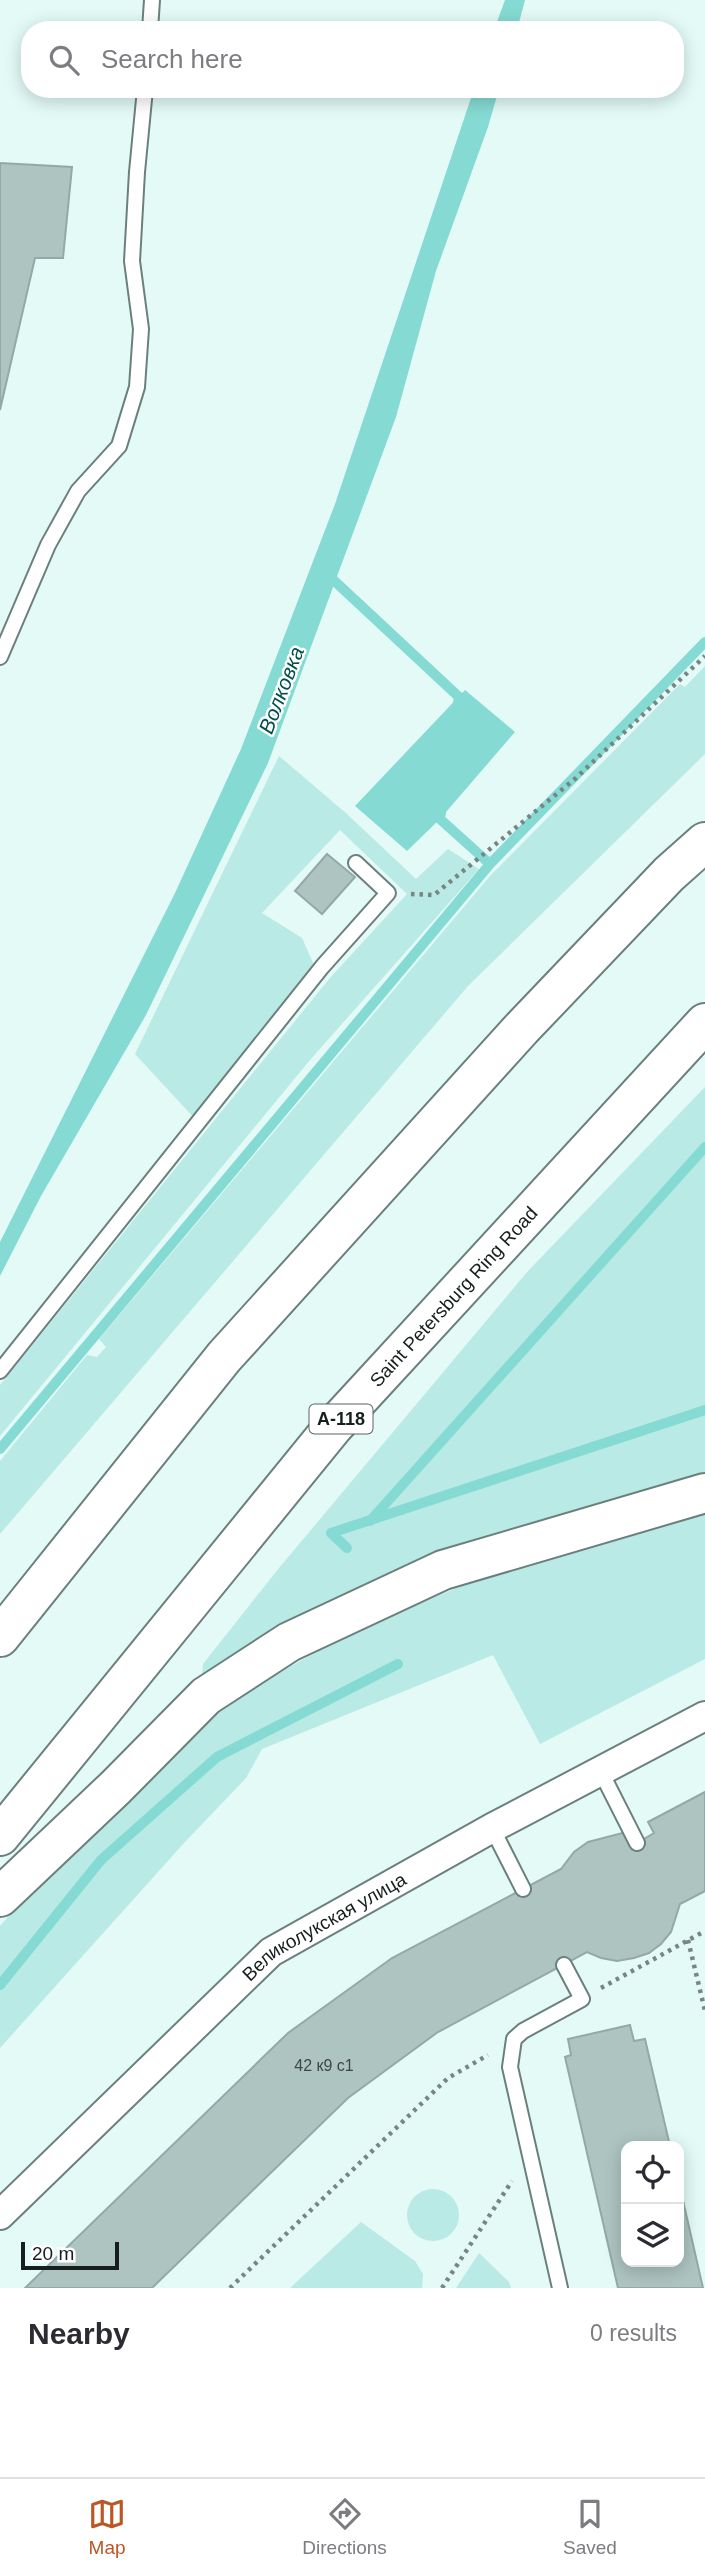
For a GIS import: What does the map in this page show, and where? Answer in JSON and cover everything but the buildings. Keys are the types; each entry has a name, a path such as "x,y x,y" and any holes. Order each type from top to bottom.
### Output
{"highway":[{"path":"0,1637 224,1357 522,1028 669,874 705,842"},
{"name":"Saint Petersburg Ring Road","path":"0,1836 333,1427 705,1023"},
{"path":"0,1897 115,1788 206,1696 289,1642 443,1570 705,1493"}],"street":[{"name":"Великолукская улица","path":"0,2215 271,1952 492,1828 705,1716"}],"lane":[{"path":"151,21 152,0"},
{"path":"0,657 48,545 78,491 119,446 137,387 141,329 132,261 144,98"},
{"path":"0,1371 322,967 388,893 356,863"},
{"path":"601,1772 637,1843"},
{"path":"492,1828 523,1889"},
{"path":"559,2288 510,2067 514,2039 523,2031 582,1999 564,1965"}],"path":[{"path":"388,893 433,895 576,778 705,656"},
{"path":"582,1999 705,1931"},
{"path":"688,1940 705,2011"},
{"path":"230,2288 448,2078 514,2039"},
{"path":"442,2288 529,2154"}],"shaded area":[{"path":"705,666 705,754 468,986 0,1534 0,1461 87,1355 97,1357 106,1347 99,1339 490,876 680,684 685,687"},
{"path":"279,756 347,814 416,879 448,849 479,869 310,1060 0,1436 0,1385 329,979 407,894 340,830 262,913 302,938 314,965 196,1120 135,1054"},
{"path":"705,1087 705,1478 202,1677 203,1664 279,1568 528,1271"},
{"path":"705,1513 705,1659 540,1744 493,1655 262,1749 246,1778 0,2048 0,1926 125,1787 202,1722 303,1659 447,1592 542,1558"},
{"path":"433,2189 443,2191 451,2197 457,2205 457,2225 451,2233 443,2239 433,2241 423,2239 415,2233 409,2225 407,2215 409,2205 415,2197 423,2191"},
{"path":"361,2222 415,2261 423,2274 422,2288 290,2288"},
{"path":"479,2253 509,2282 511,2288 456,2288"}],"water":[{"path":"505,0 525,0 519,21 497,21"},
{"name":"Волковка","path":"471,98 496,98 436,271 396,417 268,763 146,1015 41,1196 0,1276 0,1242 175,893 241,749 335,504"},
{"path":"465,690 515,732 440,819 407,851 355,806"}],"waterway":[{"path":"327,574 459,697 457,708"},
{"path":"0,1449 490,864 705,642"},
{"path":"442,806 440,819 490,864"},
{"path":"370,1521 705,1147"},
{"path":"347,1548 331,1533 705,1410"},
{"path":"0,1985 101,1860 217,1757 398,1664"}]}
